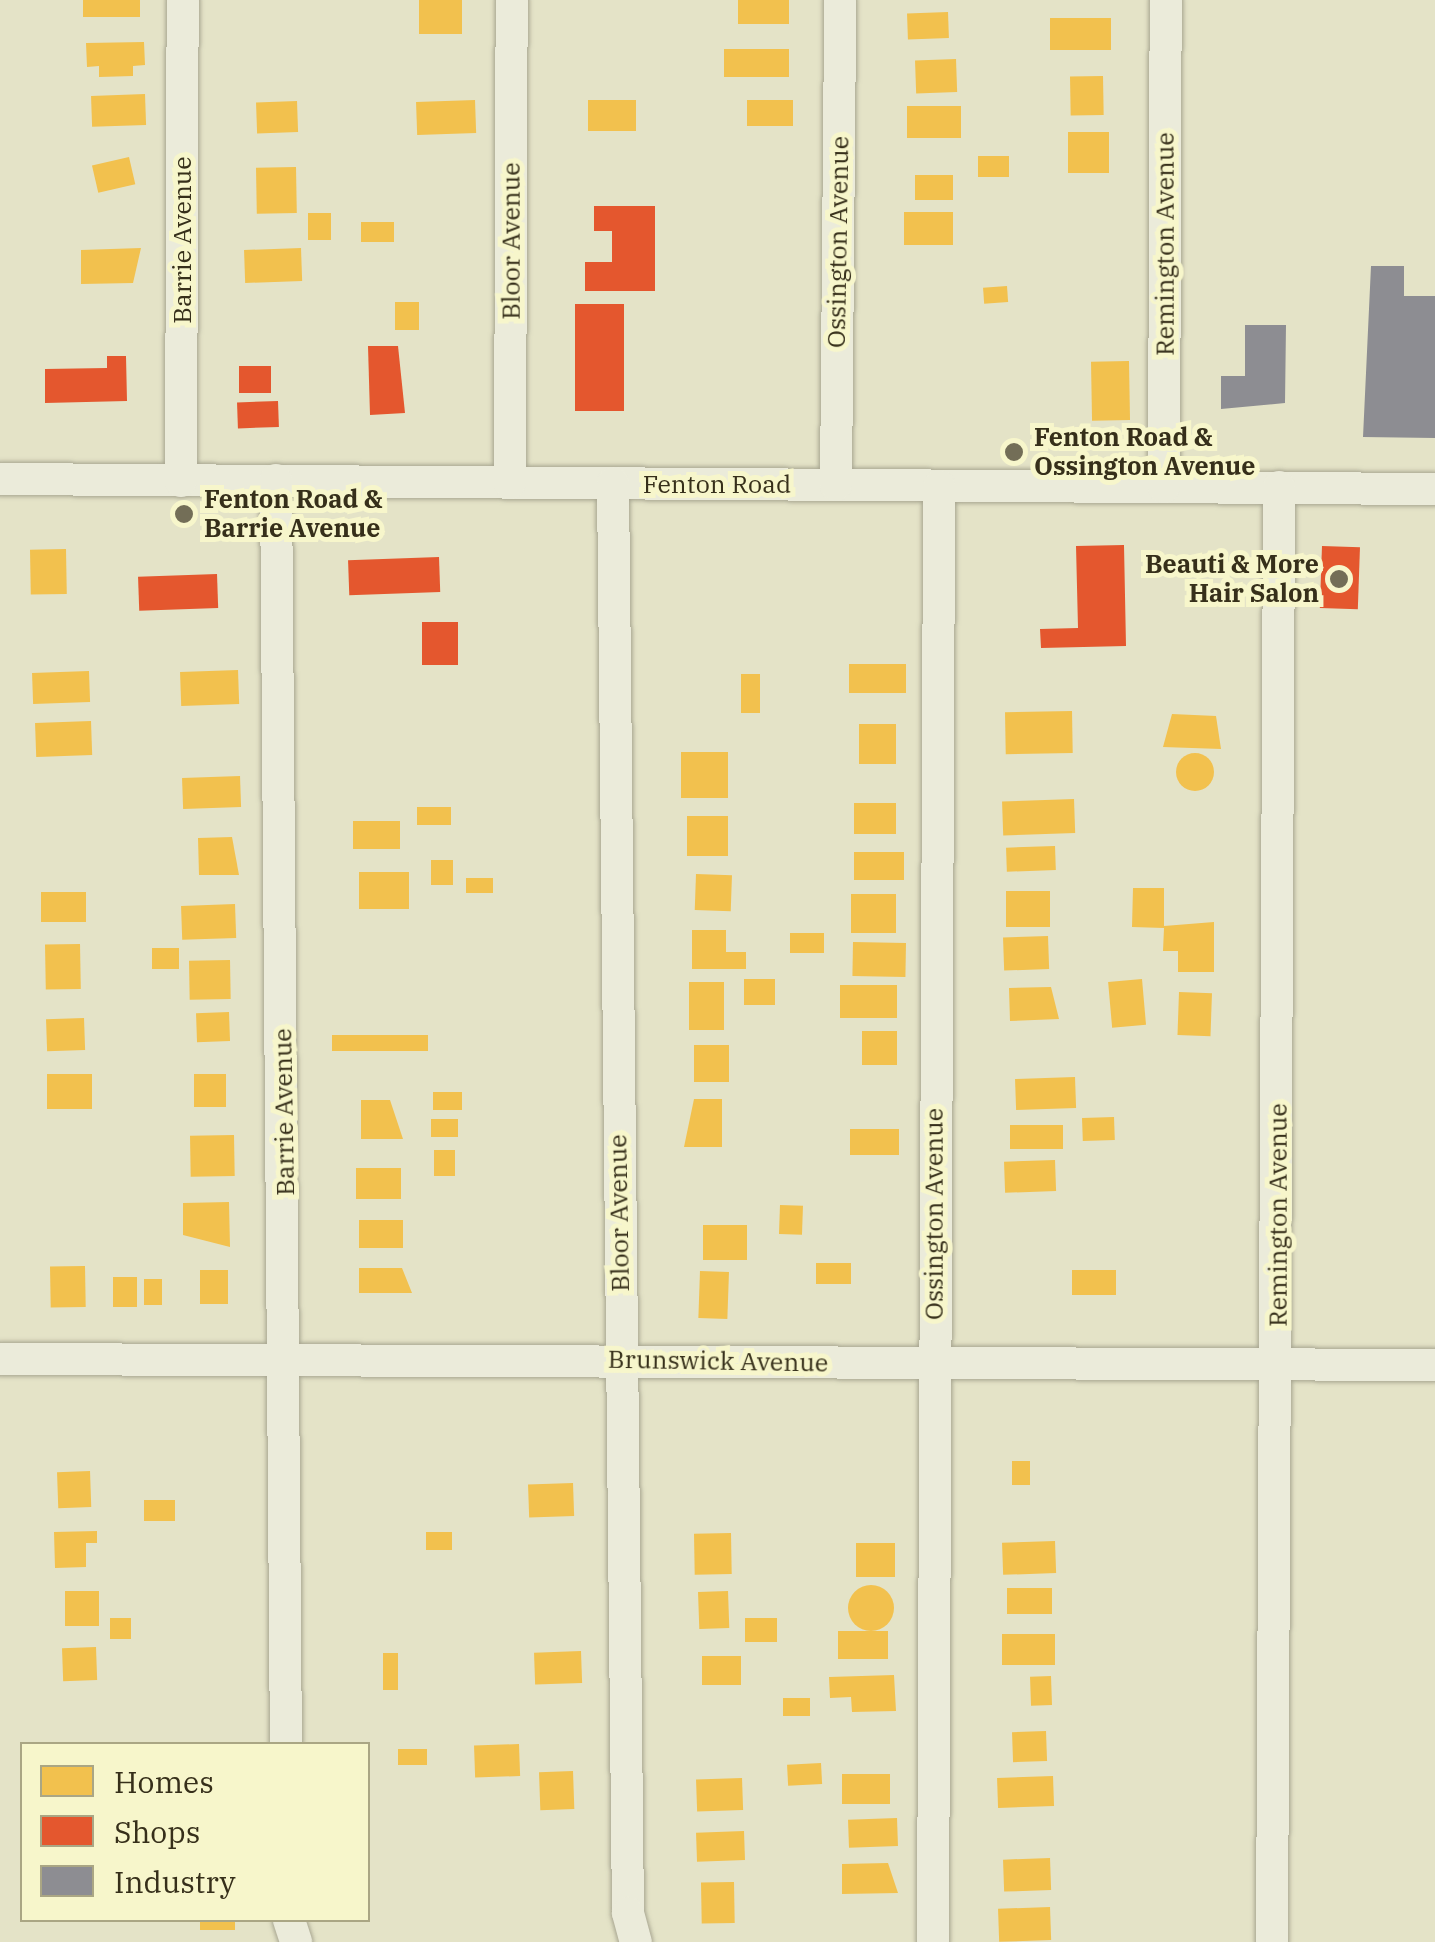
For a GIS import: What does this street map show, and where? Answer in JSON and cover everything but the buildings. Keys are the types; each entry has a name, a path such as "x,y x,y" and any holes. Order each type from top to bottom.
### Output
{"street":[{"name":"Barrie Avenue","path":"181,481 183,0"},
{"name":"Bloor Avenue","path":"510,483 512,0"},
{"name":"Ossington Avenue","path":"836,485 840,0"},
{"name":"Remington Avenue","path":"1164,487 1166,0"},
{"name":"Fenton Road","path":"0,479 1435,489"},
{"name":"Barrie Avenue","path":"276,480 287,1358 286,1742"},
{"name":"Bloor Avenue","path":"613,484 620,1360 636,1942"},
{"name":"Ossington Avenue","path":"932,1942 938,486"},
{"name":"Remington Avenue","path":"1272,1942 1278,1365 1279,487"},
{"name":"Brunswick Avenue","path":"0,1358 1435,1365"}],"place":[{"name":"Fenton Road & Ossington Avenue","path":"1014,452"},
{"name":"Fenton Road & Barrie Avenue","path":"184,514"},
{"name":"Beauti & More Hair Salon","path":"1339,579"}]}
